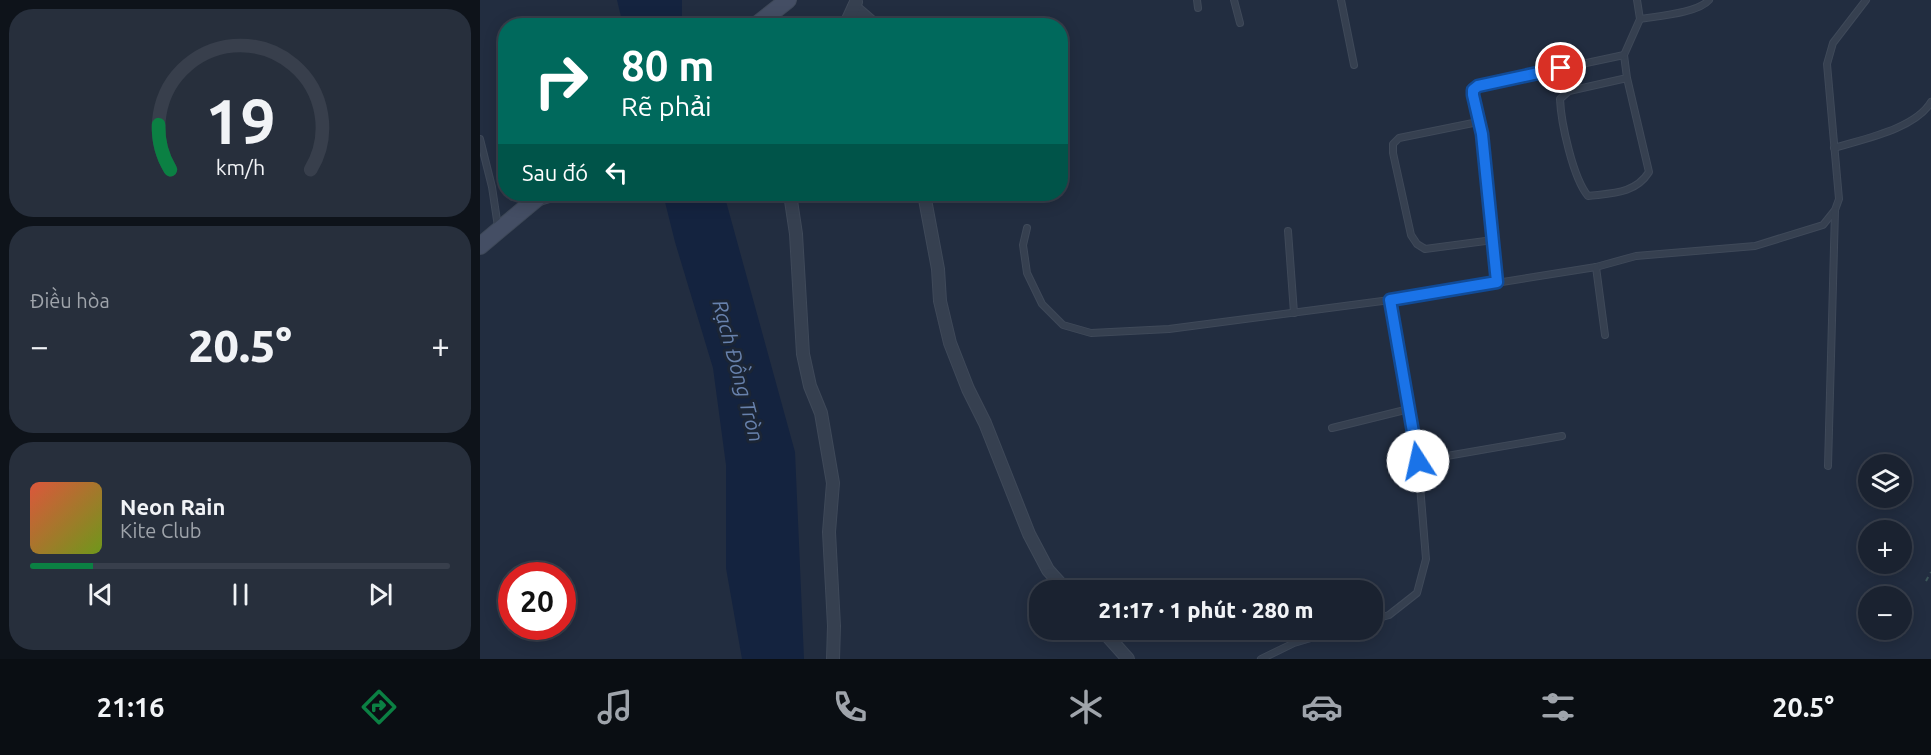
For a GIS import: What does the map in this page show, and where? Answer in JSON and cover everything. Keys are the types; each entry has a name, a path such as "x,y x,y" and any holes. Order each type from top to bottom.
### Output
{"main road":[{"path":"765,18 788,0"},
{"path":"480,246 533,201"}],"street":[{"path":"850,18 856,4 869,18"},
{"path":"791,201 796,234 803,354 810,386 821,413 834,483 829,531 834,626 833,659"},
{"path":"925,201 938,269 940,301 950,343 1029,534 1048,570 1057,580"},
{"path":"1111,640 1128,659"}],"lane":[{"path":"1197,0 1198,8"},
{"path":"1234,0 1239,23"},
{"path":"1341,0 1354,65"},
{"path":"1627,78 1569,91 1560,99 1560,115 1577,176 1581,188 1588,196 1623,191 1642,183 1649,172 1627,78 1624,55 1640,19 1637,0"},
{"path":"1640,19 1695,9 1704,6 1709,0"},
{"path":"1828,466 1835,210 1839,199 1827,64 1833,43 1866,0"},
{"path":"1497,282 1482,134 1473,90 1478,86 1624,55"},
{"path":"1834,148 1898,127 1926,111 1931,102"},
{"path":"1478,122 1399,138 1393,144 1393,153 1411,235 1417,244 1425,249 1493,240"},
{"path":"480,139 492,187 499,230"},
{"path":"1027,228 1023,245 1027,273 1042,304 1063,325 1091,333 1170,329 1294,313 1596,267 1636,256 1755,246 1822,225 1835,210"},
{"path":"1288,231 1294,313"},
{"path":"1596,267 1605,335"},
{"path":"1383,617 1389,615 1417,593 1426,559 1418,461 1390,300"},
{"path":"1332,428 1409,409"},
{"path":"1418,461 1562,436"},
{"path":"1261,659 1304,640"}],"path":[{"path":"1926,581 1931,572"}],"water":[{"path":"617,0 682,0 682,18 621,18"},
{"name":"Rạch Đồng Tròn","path":"665,201 726,201 795,452 804,659 742,659 726,568 726,465 713,368"}],"route":[{"path":"1418,461 1390,300 1497,282 1482,134 1473,90 1478,86 1561,68"}]}
